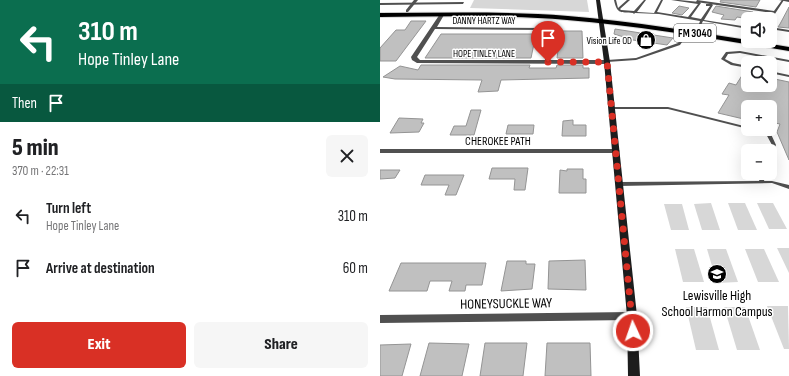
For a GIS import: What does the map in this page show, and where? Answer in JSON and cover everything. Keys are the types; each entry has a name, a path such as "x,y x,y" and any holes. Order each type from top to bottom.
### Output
{"main road":[{"name":"FM 3040","path":"380,11 509,11 659,22"},
{"name":"FM 3040","path":"380,15 598,17 789,49"},
{"name":"FM 3040","path":"686,25 706,29"},
{"path":"777,40 789,42"}],"street":[{"path":"598,0 598,17 607,61 632,316 634,376"},
{"path":"782,0 789,1"},
{"path":"407,11 415,2"},
{"name":"HOPE TINLEY LANE","path":"442,15 414,57 414,59 419,62 607,61"},
{"name":"DANNY HARTZ WAY","path":"433,28 546,29 552,32 548,62"},
{"name":"CHEROKEE PATH","path":"380,151 616,151"},
{"name":"HONEYSUCKLE WAY","path":"380,319 632,316"}],"lane":[{"path":"615,0 618,10"},
{"path":"618,10 629,0"},
{"path":"641,5 638,4 642,0"},
{"path":"634,12 645,0"},
{"path":"658,14 655,13 662,0"},
{"path":"672,0 712,6 699,27"},
{"path":"689,0 775,12 782,0"},
{"path":"380,4 415,2 463,3"},
{"path":"689,18 700,4"},
{"path":"618,10 689,18 741,27"},
{"path":"777,29 789,31"},
{"path":"607,61 636,59 679,44 688,32"},
{"path":"741,66 732,64 723,59 727,53 740,52 762,56"},
{"path":"777,59 789,61"},
{"path":"777,73 789,76"},
{"path":"612,108 668,108 741,126"},
{"path":"619,184 772,182 789,187"}],"shaded area":[{"path":"474,0 587,0 589,12 470,8"},
{"path":"711,203 720,230 702,230 694,204"},
{"path":"728,203 745,203 757,230 738,230"},
{"path":"757,203 773,203 787,229 769,229"},
{"path":"664,204 682,204 689,230 671,230"},
{"path":"777,248 789,248 789,273"},
{"path":"675,249 694,249 704,282 683,282"},
{"path":"707,249 726,249 738,282 717,283"},
{"path":"745,249 764,249 779,282 758,282"},
{"path":"767,306 788,306 789,349 784,349"},
{"path":"686,307 707,307 719,350 696,350"},
{"path":"724,307 745,307 760,350 737,350"}],"building":[{"path":"721,0 760,0 756,7 720,2"},
{"path":"679,6 689,8 682,15 672,13"},
{"path":"716,6 753,12 741,12 741,18 737,17 735,20 721,19 724,15 712,12"},
{"path":"789,7 789,28 778,27 780,24"},
{"path":"411,21 426,21 396,61 380,61 380,48 396,30 405,30"},
{"path":"615,29 673,38 667,45 626,39 627,38 614,34"},
{"path":"562,31 582,31 583,58 557,58"},
{"path":"441,34 536,34 531,58 425,58"},
{"path":"421,65 530,65 529,68 556,68 557,65 583,65 583,68 589,68 589,78 501,80 498,91 478,92 482,80 395,79 383,77 400,66 418,70"},
{"path":"741,77 741,92 777,92 777,79 789,82 789,160 777,132 780,124 777,123 777,100 741,100 741,118 718,113 729,95 722,94 729,83 736,85"},
{"path":"471,110 481,110 474,135 450,135 454,126 466,126"},
{"path":"399,118 423,119 421,123 424,123 419,132 390,133"},
{"path":"573,120 573,125 586,125 586,136 562,136 563,121"},
{"path":"508,125 534,125 533,134 506,134"},
{"path":"492,168 528,168 525,190 514,190 515,179 489,179"},
{"path":"567,169 583,169 583,179 586,179 586,193 559,193 560,170 567,171"},
{"path":"380,170 400,170 395,178 380,179"},
{"path":"425,175 464,175 456,195 445,195 449,185 421,185"},
{"path":"585,260 586,290 548,289 549,261"},
{"path":"507,261 526,261 526,264 535,264 532,289 501,291"},
{"path":"401,263 486,263 482,285 466,285 465,291 449,291 452,281 430,281 427,291 389,291"},
{"path":"429,343 469,344 462,376 420,376"},
{"path":"485,343 527,343 523,376 480,376"},
{"path":"547,343 590,343 591,376 545,376"},
{"path":"411,344 402,376 380,376 380,345"}],"place":[{"name":"Vision Life OD","path":"646,40"},
{"name":"Lewisville High School Harmon Campus","path":"717,274"}],"route":[{"path":"548,62 607,62 633,331"}]}
